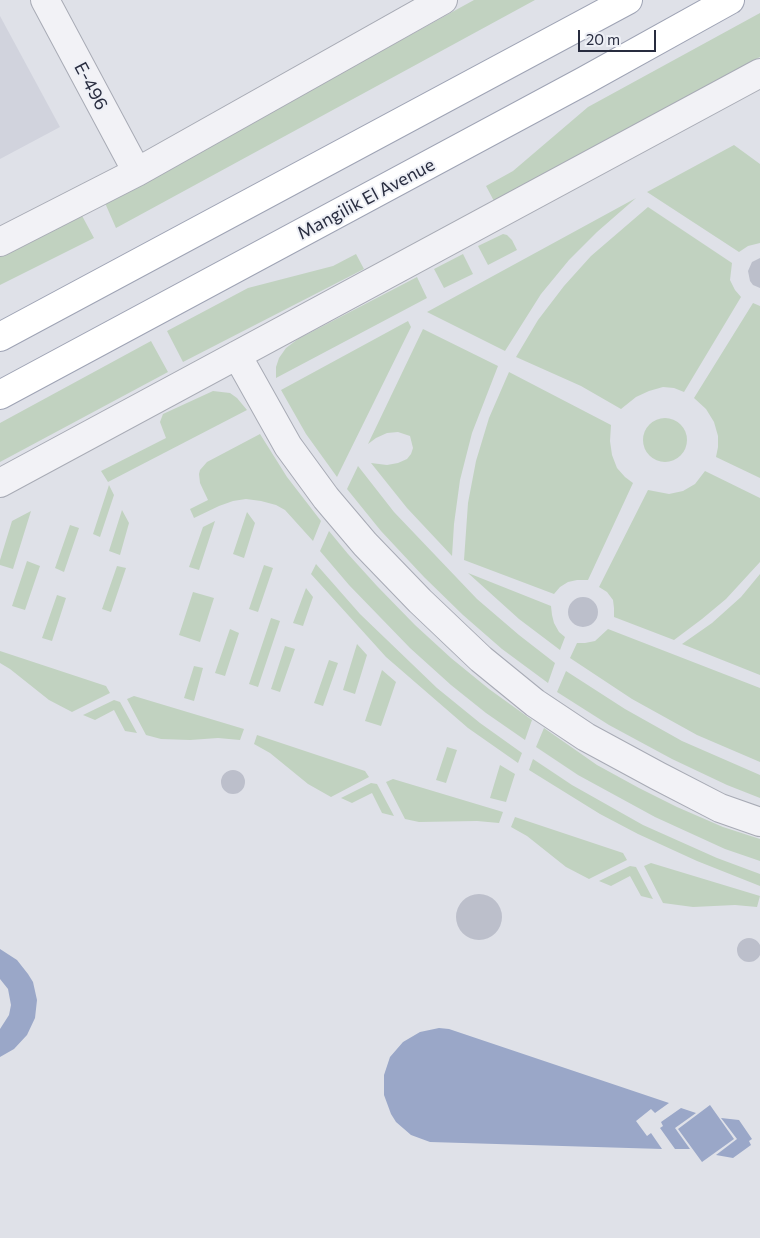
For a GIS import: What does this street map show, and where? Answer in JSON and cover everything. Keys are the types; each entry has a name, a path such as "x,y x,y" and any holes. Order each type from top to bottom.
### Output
{"main road":[{"path":"0,337 628,0"},
{"name":"Mangilik El Avenue","path":"0,395 558,95 730,0"}],"street":[{"name":"E-496","path":"45,0 137,172"},
{"path":"0,242 137,172 443,0"},
{"path":"0,483 760,73"},
{"path":"238,355 288,446 326,498 365,544 481,660 535,703 586,738 711,803 760,822"}],"shaded area":[{"path":"0,16 60,127 0,159"}],"green space":[{"path":"474,0 535,0 116,228 105,203"},
{"path":"760,13 760,57 494,201 486,186 513,171 588,107"},
{"path":"734,145 760,164 760,243 748,246 739,252 647,192"},
{"path":"636,198 597,232 569,260 541,294 505,351 427,312"},
{"path":"648,207 732,263 730,280 741,297 684,392 674,388 663,387 636,397 621,409 581,386 516,357 538,320 564,286 591,256"},
{"path":"80,212 94,238 0,285 0,255"},
{"path":"503,234 512,240 517,250 488,265 478,246"},
{"path":"356,254 364,269 183,362 167,331 248,288 333,266"},
{"path":"463,254 473,274 444,288 434,269"},
{"path":"417,277 427,298 276,378 276,367 279,358 286,348 298,339"},
{"path":"753,303 760,306 760,478 716,457 718,436 714,422 706,409 694,398"},
{"path":"408,321 411,327 337,477 306,434 281,390"},
{"path":"423,329 498,366 472,433 460,480 452,556 407,508 371,463 387,465 407,459 413,448 410,436 398,432 387,433 368,444"},
{"path":"151,341 168,372 0,462 0,423"},
{"path":"509,372 611,425 610,441 612,455 617,468 633,483 588,580 568,582 554,594 464,560 468,503 476,461 489,418"},
{"path":"213,391 230,393 247,410 108,482 101,471 166,438 160,422 163,414"},
{"path":"665,418 677,422 683,428 687,440 683,452 677,458 665,462 653,458 647,452 643,440 647,428 653,422"},
{"path":"260,434 287,477 321,521 313,541 285,510 276,505 261,501 246,499 233,501 194,518 190,509 208,500 200,483 200,470 207,462"},
{"path":"358,466 394,512 477,599 555,663 548,683 502,649 463,615 381,531 347,489"},
{"path":"705,471 760,498 760,562 726,599 674,640 614,617 613,600 607,592 599,587 648,490 669,494 683,491 695,484"},
{"path":"109,485 114,495 100,537 93,534"},
{"path":"122,510 129,523 120,555 109,551"},
{"path":"31,511 13,569 0,565 12,521"},
{"path":"247,512 255,523 244,558 233,554"},
{"path":"215,521 199,570 189,567 203,527"},
{"path":"70,525 79,528 64,572 55,568"},
{"path":"329,531 377,586 415,625 489,689 532,720 525,740 486,713 451,685 410,648 349,585 320,551"},
{"path":"27,561 40,566 25,610 12,606"},
{"path":"316,564 360,614 437,688 480,723 522,753 518,763 468,728 386,657 311,574"},
{"path":"264,565 273,568 258,612 249,609"},
{"path":"117,566 126,568 111,612 102,609"},
{"path":"468,573 551,606 554,623 559,632 565,637 560,650 519,619"},
{"path":"760,574 760,675 682,644 712,623 741,597"},
{"path":"306,588 313,597 303,626 293,623"},
{"path":"193,592 214,598 200,642 179,635"},
{"path":"57,595 66,598 52,641 42,638"},
{"path":"271,618 280,621 258,687 249,684"},
{"path":"230,629 239,633 225,676 215,673"},
{"path":"608,629 760,688 760,762 697,735 632,699 570,658 577,643 595,641"},
{"path":"357,644 367,655 355,694 343,690"},
{"path":"285,646 295,649 280,692 271,689"},
{"path":"0,651 106,686 110,693 72,712 49,700 0,663"},
{"path":"329,660 338,663 323,706 314,703"},
{"path":"194,666 203,668 194,701 184,698"},
{"path":"382,670 396,682 381,726 365,721"},
{"path":"566,671 625,709 682,741 760,775 760,798 672,759 609,725 557,692"},
{"path":"134,696 244,729 240,740 218,738 190,740 161,739 146,735 127,699"},
{"path":"114,700 120,702 137,733 125,731 114,710 95,720 83,715"},
{"path":"544,728 597,765 639,788 723,827 760,839 760,861 725,849 655,817 578,775 536,747"},
{"path":"257,735 365,771 369,777 331,797 308,784 270,753 254,744"},
{"path":"447,747 457,750 446,783 436,780"},
{"path":"533,759 572,785 643,825 717,858 760,874 760,886 697,861 600,814 529,770"},
{"path":"500,765 515,774 506,802 490,798"},
{"path":"393,779 503,812 499,823 477,821 419,822 405,819 386,782"},
{"path":"371,783 377,784 394,816 382,813 372,793 352,803 341,798"},
{"path":"515,817 623,853 627,860 589,879 566,867 527,836 511,827"},
{"path":"651,863 760,896 757,907 735,905 693,907 663,903 644,866"},
{"path":"630,866 636,867 653,899 641,896 630,876 611,886 599,881"}],"water":[{"path":"0,949 17,960 28,974 33,982 37,1000 35,1018 27,1035 14,1049 0,1057 0,1029 9,1015 11,1005 8,989 0,979"},
{"path":"439,1028 449,1029 669,1103 655,1113 651,1109 636,1121 647,1136 651,1133 662,1149 430,1142 411,1135 396,1122 391,1114 384,1095 384,1075 390,1057 403,1042 420,1032"},
{"path":"710,1105 734,1139 702,1162 678,1129"},
{"path":"681,1108 696,1113 675,1128 690,1149 675,1149 660,1128 663,1126 661,1122"},
{"path":"721,1118 739,1120 752,1139 749,1141 751,1145 733,1158 716,1155 737,1139"}],"building":[{"path":"760,258 760,288 753,285 750,281 748,271 752,262"},
{"path":"583,597 594,601 598,612 594,623 583,627 572,623 568,612 572,601"},
{"path":"233,770 238,771 244,777 244,787 238,793 233,794 228,793 222,787 221,782 222,777 228,771"},
{"path":"474,894 484,894 498,904 502,917 498,930 492,936 484,940 474,940 460,930 456,922 456,912 466,898"},
{"path":"749,938 754,939 760,945 760,955 754,961 749,962 744,961 738,955 737,950 738,945 744,939"}]}
